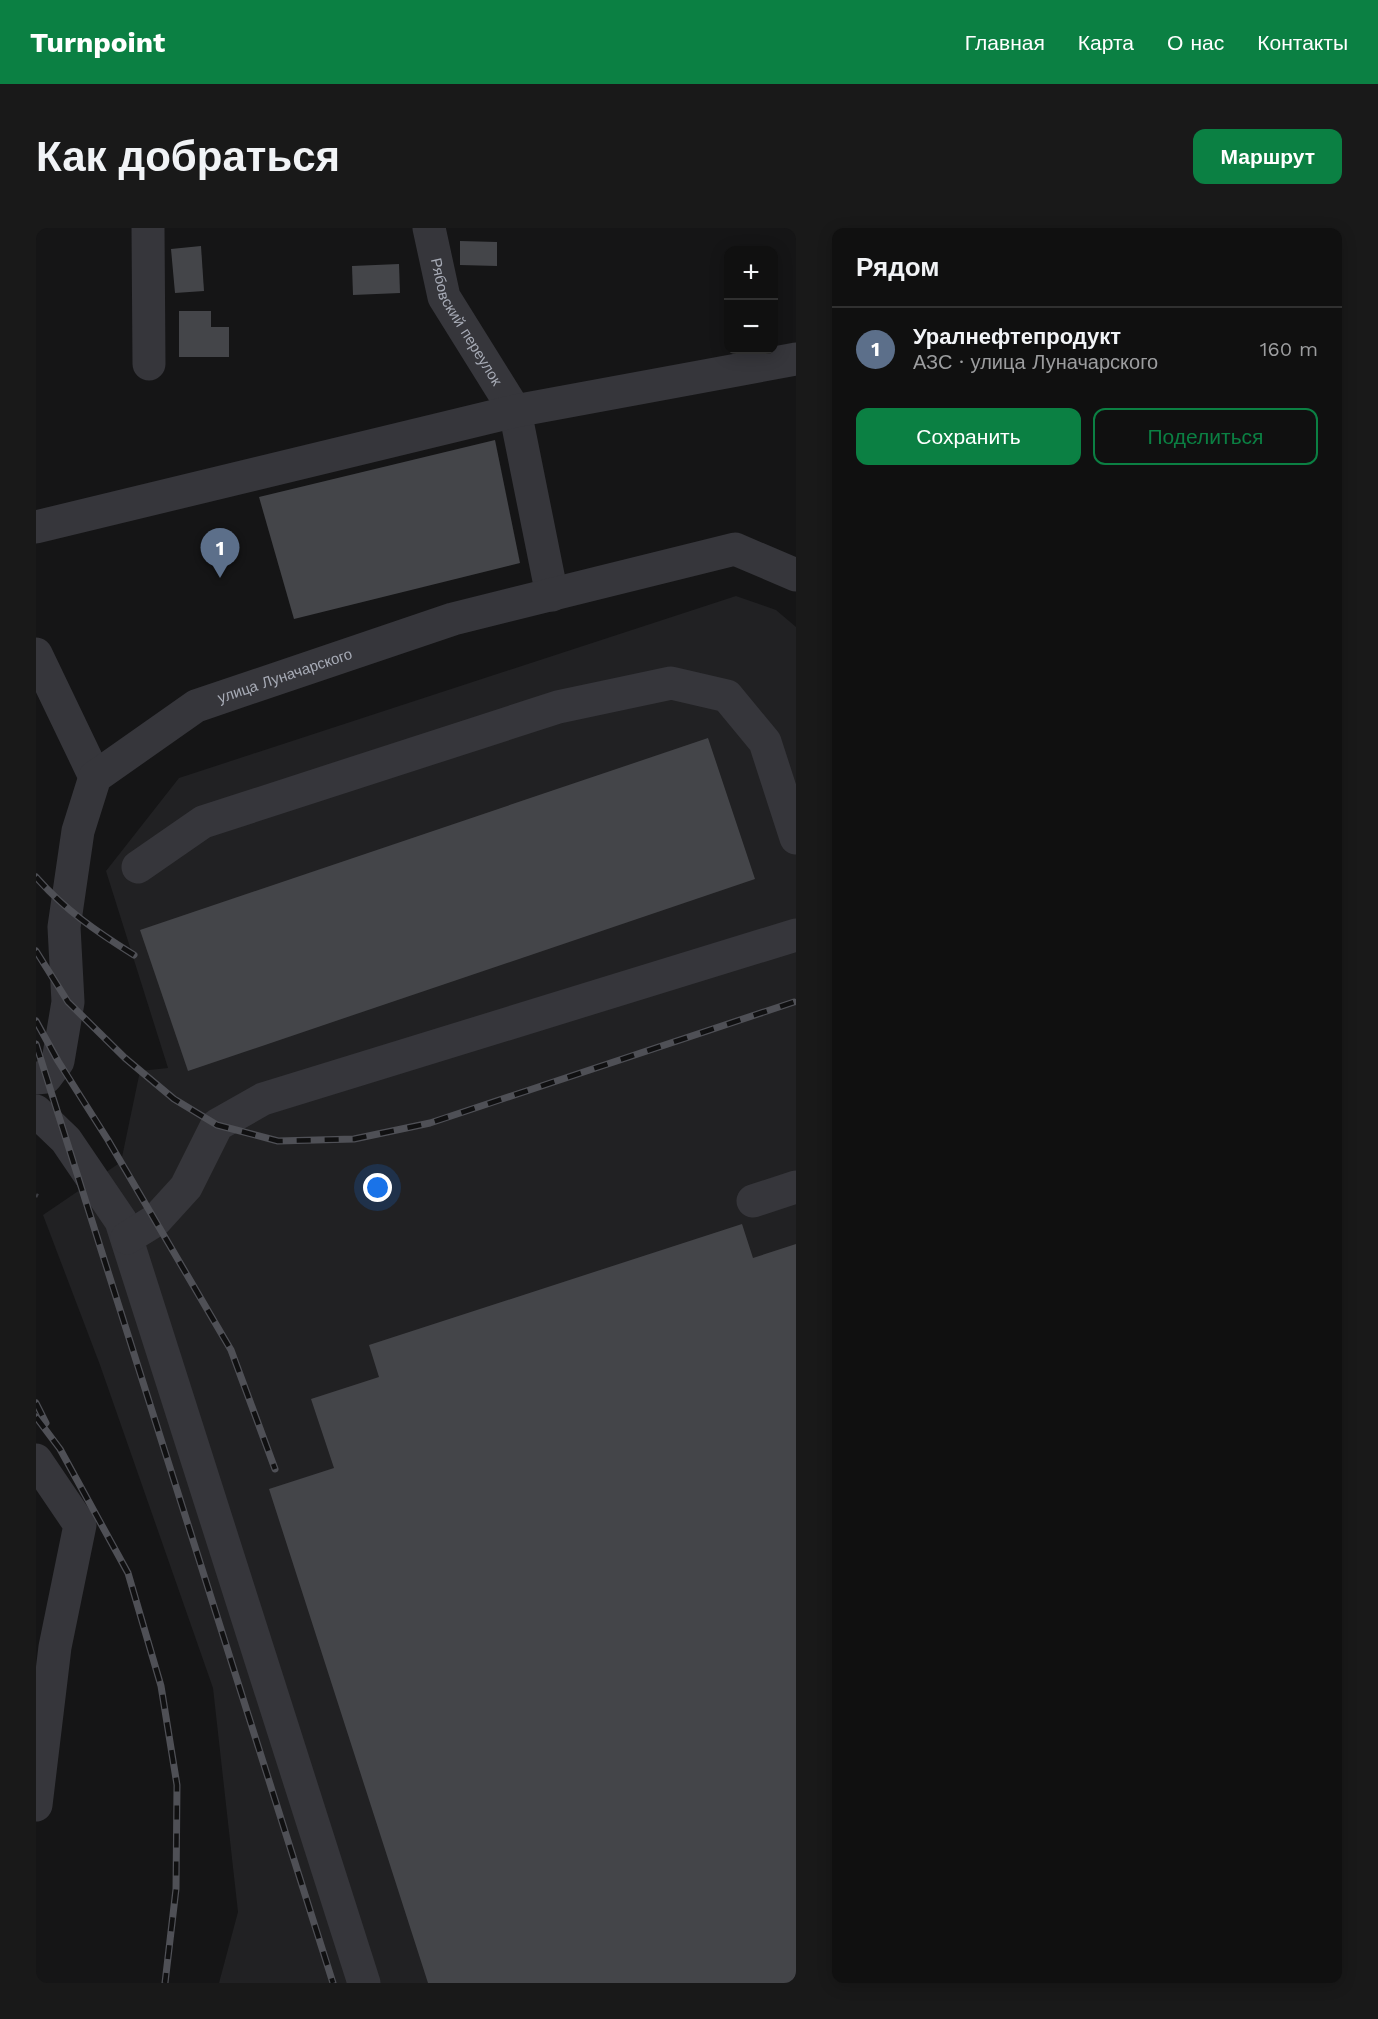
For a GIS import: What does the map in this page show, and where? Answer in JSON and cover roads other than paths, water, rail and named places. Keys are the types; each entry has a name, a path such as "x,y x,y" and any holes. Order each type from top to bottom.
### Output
{"street":[{"path":"148,228 149,364"},
{"name":"Рябовский переулок","path":"429,228 444,297 515,411"},
{"path":"36,527 515,411 796,359"},
{"path":"515,411 552,595"},
{"name":"улица Луначарского","path":"95,777 196,706 453,620 735,549 796,575"},
{"path":"36,654 95,777 78,831 66,909 64,927 68,1002 58,1061 46,1077 36,1078"},
{"path":"138,867 203,822 558,707 671,683 727,696 765,742 796,838"},
{"path":"127,1238 156,1220 186,1188 218,1125 263,1099 796,935"},
{"path":"36,1111 66,1140 121,1221 364,1983"},
{"path":"753,1201 796,1187"},
{"path":"36,1460 80,1525 55,1647 36,1805"}],"railway":[{"path":"36,877 82,920 134,955"},
{"path":"36,951 68,1002 125,1058 174,1099 217,1125 278,1141 354,1139 430,1123 794,1002"},
{"path":"36,1021 231,1350 275,1469"},
{"path":"36,1044 333,1983"},
{"path":"36,1403 46,1423"},
{"path":"36,1417 60,1449 128,1573 161,1686 177,1785 176,1889 165,1983"}],"place":[{"name":"Уралнефтепродукт","path":"220,578"}]}
